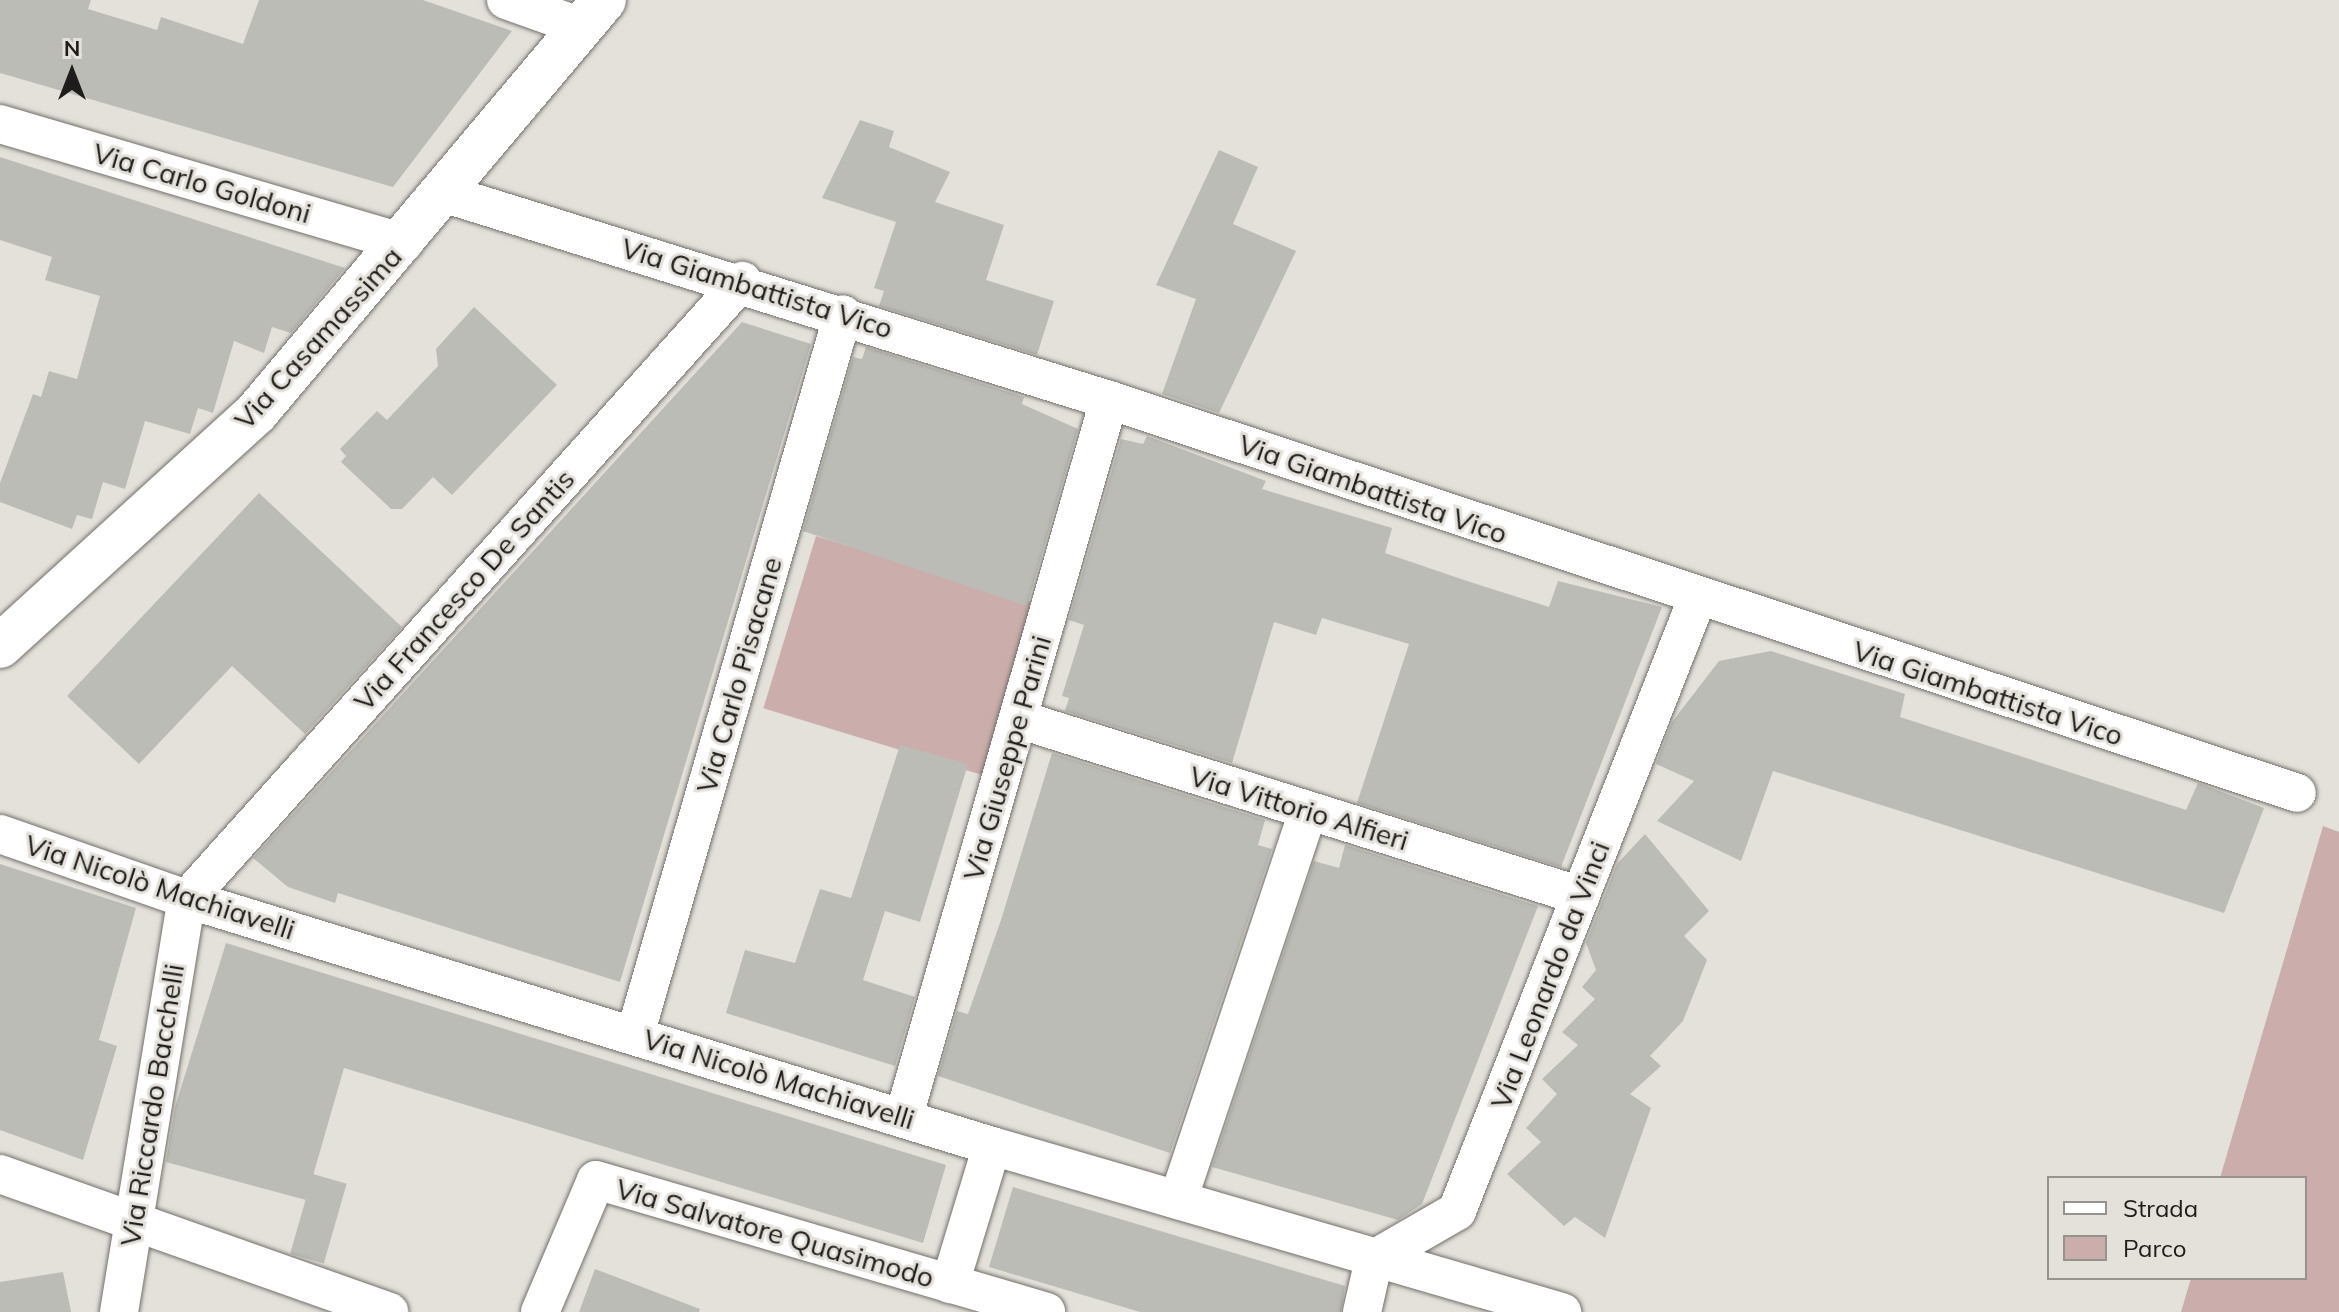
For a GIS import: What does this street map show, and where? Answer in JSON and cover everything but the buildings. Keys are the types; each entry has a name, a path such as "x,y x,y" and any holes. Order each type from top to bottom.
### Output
{"street":[{"path":"506,0 593,14"},
{"name":"Via Casamassima","path":"0,646 256,413 446,194 593,14"},
{"name":"Via Carlo Goldoni","path":"0,124 404,243"},
{"name":"Via Giambattista Vico","path":"446,194 742,281 1109,400 1697,599 2297,793"},
{"name":"Via Francesco De Santis","path":"187,899 742,281"},
{"name":"Via Carlo Pisacane","path":"635,1035 843,314"},
{"name":"Via Giuseppe Parini","path":"904,1116 1109,400"},
{"name":"Via Leonardo da Vinci","path":"1374,1259 1457,1211 1697,599"},
{"name":"Via Vittorio Alfieri","path":"1018,719 1581,896"},
{"path":"1178,1200 1308,811"},
{"name":"Via Nicolò Machiavelli","path":"0,834 187,899 904,1116 992,1146 1562,1312"},
{"name":"Via Riccardo Bacchelli","path":"119,1312 187,899"},
{"path":"950,1284 992,1146"},
{"path":"0,1174 389,1312"},
{"name":"Via Salvatore Quasimodo","path":"540,1312 596,1180 1046,1312"},
{"path":"1362,1312 1374,1259"}],"green space":[{"path":"816,536 1050,608 998,780 763,708"},
{"path":"2323,826 2339,832 2339,1312 2181,1312 2190,1280 2307,1280 2307,1176 2221,1176"}]}
